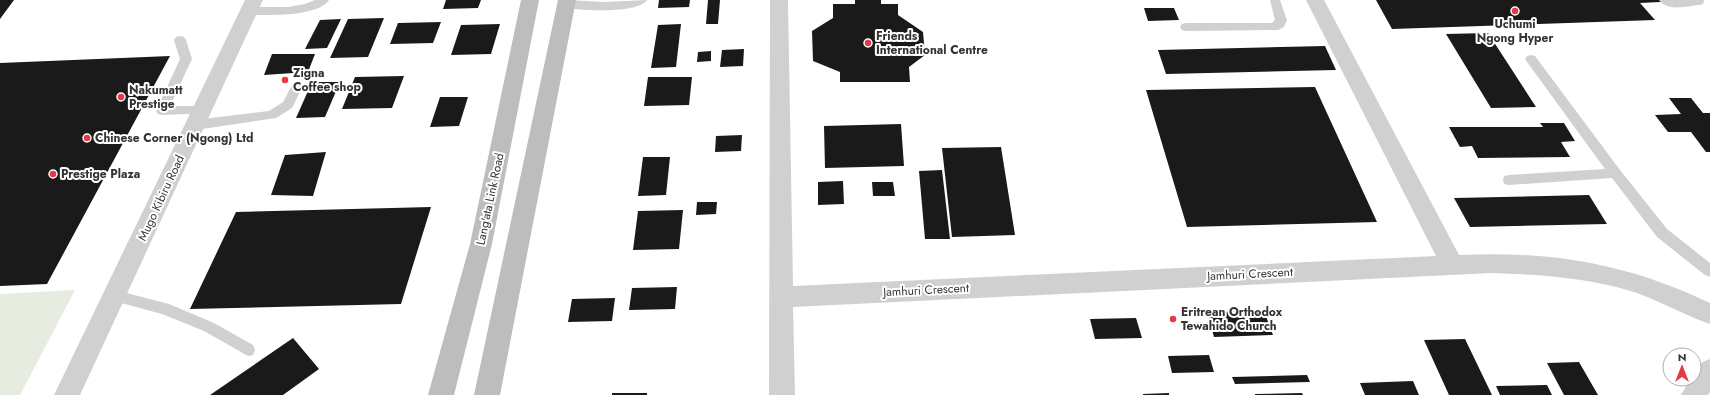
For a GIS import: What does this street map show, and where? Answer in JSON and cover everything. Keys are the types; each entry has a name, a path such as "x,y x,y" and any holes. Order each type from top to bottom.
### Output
{"main road":[{"name":"Lang'ata Link Road","path":"441,395 481,244 530,0"},
{"path":"487,395 567,2"}],"street":[{"path":"779,0 782,395"},
{"path":"1315,0 1452,265"},
{"name":"Mugo Kibiru Road","path":"67,395 252,6"},
{"name":"Jamhuri Crescent","path":"782,297 1492,263 1546,266 1589,271 1633,282 1674,296 1710,314"},
{"path":"1694,395 1710,370"}],"lane":[{"path":"252,6 285,11 302,9 324,0"},
{"path":"567,2 629,5 642,0"},
{"path":"1186,27 1274,27 1280,24 1281,20 1275,0"},
{"path":"1664,0 1675,4 1710,1"},
{"path":"180,40 186,59 162,111 199,117 272,115 288,105 296,88"},
{"path":"1531,59 1615,173 1662,233 1710,271"},
{"path":"1509,180 1615,173"},
{"path":"115,296 164,308 209,327 248,350"}],"shaded area":[{"path":"75,290 20,395 0,395 0,294"}],"building":[{"path":"0,0 14,0 0,19"},
{"path":"446,0 481,0 478,8 443,9"},
{"path":"659,0 690,0 689,7 658,8"},
{"path":"708,0 720,0 718,24 706,24"},
{"name":"Friends International Centre","path":"855,0 881,0 881,4 898,4 898,15 923,32 925,55 909,67 910,82 840,82 840,72 813,61 812,31 833,18 833,4 855,4"},
{"name":"Uchumi Ngong Hyper","path":"1376,0 1680,1 1640,3 1655,20 1392,29"},
{"path":"1144,8 1174,8 1179,20 1148,21"},
{"path":"384,18 368,57 330,58 348,19"},
{"path":"341,19 327,48 305,49 320,20"},
{"path":"441,22 433,43 390,44 398,23"},
{"path":"500,24 491,54 451,55 461,25"},
{"path":"681,24 676,67 651,68 658,25"},
{"path":"1488,33 1536,107 1491,108 1446,34"},
{"path":"1325,46 1336,70 1166,74 1158,50"},
{"path":"744,49 743,66 720,67 722,50"},
{"path":"711,51 711,61 697,62 698,52"},
{"path":"272,54 315,54 308,72 264,75"},
{"name":"Prestige Plaza","path":"170,56 47,284 0,286 0,63"},
{"path":"404,76 392,108 342,109 355,77"},
{"path":"648,77 692,77 689,105 644,106"},
{"path":"312,82 340,82 325,117 296,118"},
{"path":"1315,87 1377,222 1187,227 1146,90"},
{"path":"440,97 468,97 459,126 430,127"},
{"path":"1669,98 1691,98 1703,113 1710,113 1710,152 1706,152 1691,132 1668,132 1655,115 1681,114"},
{"path":"1540,123 1564,123 1575,141 1561,142 1570,157 1478,158 1472,146 1460,147 1449,127 1543,127"},
{"path":"901,124 904,166 825,168 824,126"},
{"path":"742,135 741,151 715,152 716,136"},
{"path":"1001,147 1015,235 952,237 942,148"},
{"path":"326,152 313,196 271,195 285,155"},
{"path":"643,157 670,157 666,195 638,196"},
{"path":"942,170 950,239 925,239 919,171"},
{"path":"843,181 844,204 818,205 818,182"},
{"path":"872,182 893,182 895,196 873,196"},
{"path":"1589,195 1607,224 1470,227 1454,198"},
{"path":"697,202 717,202 716,214 696,215"},
{"path":"431,207 401,304 190,309 236,212"},
{"path":"683,210 679,249 633,250 638,211"},
{"path":"677,287 675,309 629,310 632,288"},
{"path":"615,298 612,321 568,322 572,299"},
{"path":"1264,311 1273,335 1214,337 1207,312"},
{"path":"1136,318 1142,338 1095,339 1090,319"},
{"path":"293,338 319,369 283,395 210,395"},
{"path":"1465,339 1492,395 1449,395 1424,340"},
{"path":"1209,355 1214,372 1172,373 1168,356"},
{"path":"1579,362 1598,395 1564,395 1547,363"},
{"path":"1307,375 1310,382 1235,384 1232,377"},
{"path":"1413,381 1419,395 1365,395 1360,383"},
{"path":"1547,385 1552,395 1500,395 1496,386"},
{"path":"612,393 647,393 647,395 612,395"},
{"path":"1169,393 1169,395 1143,395 1143,394"},
{"path":"1302,393 1303,395 1255,395 1255,394"}],"place":[{"name":"Uchumi Ngong Hyper","path":"1515,11"},
{"name":"Friends International Centre","path":"868,43"},
{"name":"Zigna Coffee shop","path":"285,80"},
{"name":"Nakumatt Prestige","path":"121,97"},
{"name":"Chinese Corner (Ngong) Ltd","path":"87,138"},
{"name":"Prestige Plaza","path":"53,174"},
{"name":"Eritrean Orthodox Tewahido Church","path":"1173,319"}]}
